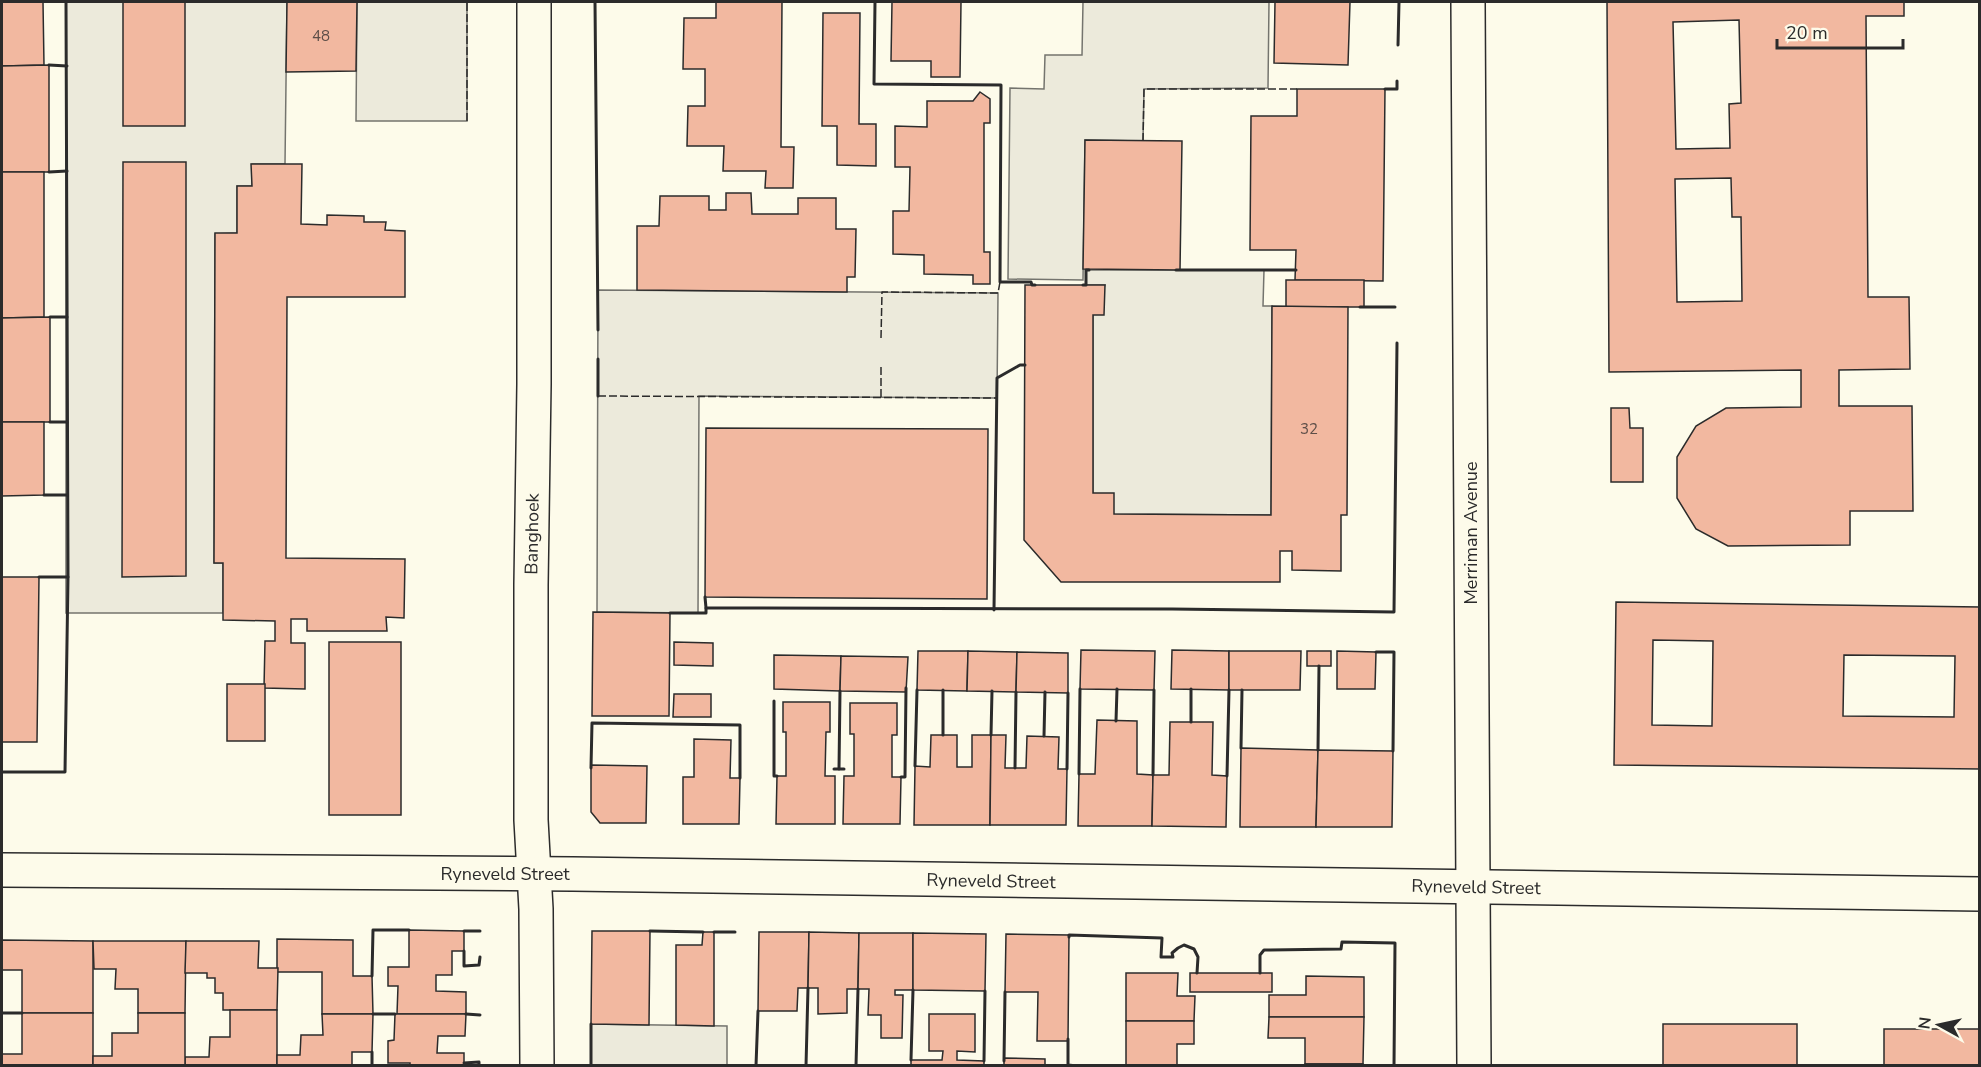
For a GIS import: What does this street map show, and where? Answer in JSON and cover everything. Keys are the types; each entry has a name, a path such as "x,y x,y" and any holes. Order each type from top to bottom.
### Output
{"street":[{"name":"Banghoek","path":"534,2 531,820 536,921 537,1065"},
{"name":"Merriman Avenue","path":"1468,2 1474,1065"},
{"name":"Ryneveld Street","path":"2,870 534,874 1980,894"}],"shaded area":[{"path":"66,2 287,2 285,164 252,164 252,186 237,186 237,233 215,234 214,563 223,563 223,613 66,613"},
{"path":"357,2 467,2 467,121 356,121"},
{"path":"1083,2 1269,2 1268,88 1144,89 1143,141 1085,140 1083,280 1008,279 1010,88 1044,89 1045,55 1082,55"},
{"path":"1086,270 1264,270 1263,306 1272,306 1271,515 1114,514 1093,493 1093,315 1105,285 1086,285"},
{"path":"598,290 998,293 997,398 699,396 698,613 597,612"},
{"path":"591,1024 727,1026 727,1065 591,1066"}],"building":[{"path":"2,2 43,2 44,65 2,66"},
{"path":"123,2 185,2 185,126 123,126"},
{"path":"287,2 357,2 356,71 286,72"},
{"path":"716,2 782,2 781,147 794,147 793,188 765,188 766,171 723,171 724,146 687,146 688,106 705,106 705,69 683,69 684,18 716,18"},
{"path":"892,2 961,2 960,77 931,77 931,61 891,61"},
{"path":"1275,2 1350,2 1348,65 1274,63"},
{"path":"1607,2 1904,2 1904,16 1866,16 1868,297 1909,297 1910,369 1839,370 1839,406 1912,406 1913,511 1850,511 1850,545 1728,546 1696,529 1677,498 1677,457 1696,426 1726,408 1801,407 1801,370 1609,372","holes":["1739,20 1741,103 1729,104 1730,148 1676,149 1673,22","1731,178 1732,217 1741,217 1742,301 1677,302 1675,179"]},
{"path":"823,13 860,13 859,124 876,124 876,166 837,165 837,126 822,126"},
{"path":"49,65 49,172 2,172 2,66"},
{"path":"1297,89 1385,89 1383,281 1295,280 1296,250 1250,250 1251,116 1297,116"},
{"path":"980,92 990,99 990,123 984,123 984,252 990,252 990,284 973,284 973,275 924,274 924,255 893,254 893,211 909,211 910,167 895,167 895,126 927,127 927,101 973,101"},
{"path":"1085,140 1182,141 1180,270 1083,269"},
{"path":"123,162 186,162 186,576 122,577"},
{"path":"251,164 302,164 301,224 327,225 327,215 364,216 364,222 386,222 385,230 405,231 405,297 287,297 286,558 405,559 404,618 386,617 387,631 307,631 307,619 291,619 291,643 305,643 305,689 264,688 265,641 275,641 275,621 223,620 223,563 214,563 215,233 237,233 237,186 252,186"},
{"path":"2,172 44,172 44,317 2,318"},
{"path":"726,193 751,193 752,214 798,214 798,198 836,198 836,229 856,229 855,277 847,277 847,292 637,290 637,226 659,226 660,196 709,196 709,210 726,210"},
{"path":"1286,280 1364,280 1364,307 1286,307"},
{"path":"1025,285 1105,285 1104,315 1093,315 1093,493 1114,493 1114,514 1271,515 1272,306 1348,307 1347,515 1341,515 1341,571 1292,570 1292,551 1280,551 1280,582 1061,582 1024,540"},
{"path":"50,317 50,422 2,422 2,318"},
{"path":"1611,408 1629,408 1630,428 1643,428 1643,482 1611,482"},
{"path":"2,422 44,422 44,495 2,496"},
{"path":"706,428 988,429 987,599 705,597"},
{"path":"2,577 39,577 37,742 2,742"},
{"path":"1616,602 1980,607 1980,769 1614,765","holes":["1653,640 1713,641 1712,726 1652,725","1844,655 1955,656 1954,717 1843,716"]},
{"path":"593,612 670,613 669,716 592,716"},
{"path":"329,642 401,642 401,815 329,815"},
{"path":"674,642 713,643 713,666 674,665"},
{"path":"1081,650 1155,651 1154,690 1080,689"},
{"path":"1172,650 1229,651 1229,690 1171,689"},
{"path":"918,651 968,651 967,691 917,690"},
{"path":"968,651 1017,652 1016,692 967,691"},
{"path":"1229,651 1301,651 1300,690 1229,690"},
{"path":"1307,651 1331,651 1331,666 1307,666"},
{"path":"1337,651 1376,652 1375,689 1337,689"},
{"path":"1017,652 1068,653 1068,693 1016,692"},
{"path":"774,655 841,656 840,691 774,689"},
{"path":"841,656 908,657 906,692 840,691"},
{"path":"227,684 265,684 265,741 227,741"},
{"path":"674,694 711,694 711,717 673,717"},
{"path":"783,702 830,702 830,732 826,732 825,776 835,776 835,824 776,824 777,776 786,776"},
{"path":"850,703 897,703 897,735 892,735 892,777 901,777 900,824 843,824 844,776 854,776 854,734 850,734"},
{"path":"1097,720 1137,721 1137,774 1153,775 1152,826 1078,826 1079,774 1095,774"},
{"path":"1170,722 1213,722 1212,775 1227,776 1226,827 1152,826 1153,775 1169,775"},
{"path":"931,735 957,735 957,767 972,767 972,735 991,735 990,825 914,825 915,766 930,767"},
{"path":"991,735 1006,735 1005,768 1026,768 1027,736 1059,737 1058,769 1067,769 1066,825 990,825"},
{"path":"694,739 731,740 730,778 740,778 739,824 683,824 683,777 694,777"},
{"path":"1241,748 1318,750 1316,827 1240,827"},
{"path":"1318,750 1393,751 1392,827 1316,827"},
{"path":"591,765 647,766 646,823 600,823 591,812"},
{"path":"409,930 464,931 464,951 452,951 452,975 436,975 436,991 466,992 466,1014 397,1014 398,986 388,986 388,967 409,967"},
{"path":"592,931 650,931 649,1025 591,1024"},
{"path":"703,932 714,932 714,1026 676,1025 676,945 702,945"},
{"path":"759,932 809,932 808,988 798,988 797,1011 758,1011"},
{"path":"809,932 859,933 858,989 847,989 847,1013 818,1014 818,988 808,988"},
{"path":"859,933 913,933 913,990 895,990 895,995 903,995 902,1038 881,1038 881,1015 868,1015 869,989 858,989"},
{"path":"913,933 986,934 985,991 913,990"},
{"path":"1006,934 1069,935 1068,1041 1037,1041 1038,992 1005,992"},
{"path":"277,939 353,940 353,976 372,976 373,1014 322,1014 322,972 277,972"},
{"path":"2,940 93,941 93,1013 22,1013 22,970 2,970"},
{"path":"93,941 186,941 185,1013 138,1013 138,989 115,989 116,969 94,969"},
{"path":"186,941 259,941 258,968 278,968 277,1010 223,1010 223,993 215,993 215,978 207,978 207,973 185,973"},
{"path":"1126,973 1178,973 1177,996 1195,996 1194,1021 1126,1021"},
{"path":"1190,973 1272,973 1272,992 1190,992"},
{"path":"1306,976 1364,977 1364,1017 1269,1017 1269,995 1306,995"},
{"path":"230,1010 277,1010 277,1066 185,1066 185,1057 209,1057 210,1037 230,1037"},
{"path":"22,1013 93,1013 93,1066 2,1066 2,1054 22,1054"},
{"path":"138,1013 185,1013 185,1066 93,1066 93,1056 112,1056 112,1033 138,1033"},
{"path":"322,1014 373,1014 372,1052 352,1052 352,1066 277,1066 277,1055 300,1055 301,1035 323,1035"},
{"path":"395,1014 466,1014 465,1036 438,1036 437,1053 464,1053 464,1066 410,1066 410,1063 388,1063 388,1041 394,1040"},
{"path":"929,1014 975,1014 975,1052 957,1051 957,1060 984,1061 984,1066 911,1066 911,1060 942,1060 943,1051 929,1051"},
{"path":"1269,1017 1364,1017 1363,1064 1305,1064 1305,1038 1268,1038"},
{"path":"1126,1021 1194,1021 1194,1044 1177,1044 1177,1066 1126,1066"},
{"path":"1663,1024 1797,1024 1797,1066 1663,1066"},
{"path":"1884,1029 1980,1029 1980,1066 1884,1066"},
{"path":"1004,1058 1045,1059 1045,1066 1004,1066"},
{"path":"1305,1064 1363,1064 1363,1066 1305,1066"}],"fence":[{"path":"467,2 467,121"},
{"path":"1143,141 1144,89 1297,89"},
{"path":"881,338 882,292 998,293 1000,282"},
{"path":"881,365 881,397"},
{"path":"598,396 997,398"}],"wall":[{"path":"66,2 68,577"},
{"path":"595,2 598,330"},
{"path":"875,2 874,84 1001,85 1000,282 1031,282 1035,285"},
{"path":"1398,45 1399,2"},
{"path":"49,65 67,66"},
{"path":"1385,89 1397,89 1397,81"},
{"path":"49,172 67,171"},
{"path":"1083,285 1086,285 1086,270 1089,270"},
{"path":"1176,270 1296,270"},
{"path":"1360,307 1395,307"},
{"path":"50,317 67,317"},
{"path":"705,597 706,608 1394,612 1397,343"},
{"path":"598,359 598,396"},
{"path":"994,610 997,378 1020,365 1025,365"},
{"path":"50,422 67,422"},
{"path":"44,495 67,495"},
{"path":"2,772 65,772 68,577 39,577"},
{"path":"670,613 706,613 706,608"},
{"path":"1376,652 1394,652 1393,751"},
{"path":"1318,750 1319,666"},
{"path":"901,777 905,777 906,688"},
{"path":"1079,774 1080,689"},
{"path":"1116,721 1117,689"},
{"path":"1191,689 1191,722"},
{"path":"915,766 917,690"},
{"path":"943,690 943,735"},
{"path":"1153,775 1154,690"},
{"path":"1227,776 1229,690"},
{"path":"1241,748 1242,690"},
{"path":"839,769 840,691"},
{"path":"991,735 992,691"},
{"path":"1015,768 1016,692"},
{"path":"1044,736 1045,692"},
{"path":"1067,769 1068,693"},
{"path":"774,701 774,776 777,776"},
{"path":"591,768 592,723 740,725 740,778"},
{"path":"834,769 844,769"},
{"path":"372,976 373,930 409,930"},
{"path":"464,931 480,931"},
{"path":"650,931 703,932"},
{"path":"714,932 735,932"},
{"path":"1069,937 1069,935 1162,938 1161,957 1173,957 1172,953 1184,945 1194,949 1198,957 1197,973"},
{"path":"1260,973 1260,955 1264,950 1341,949 1342,942 1395,943 1394,1066"},
{"path":"464,951 464,966 479,965 480,957"},
{"path":"806,1066 808,988"},
{"path":"856,1066 858,989"},
{"path":"911,1060 913,990"},
{"path":"984,1061 985,991"},
{"path":"1004,1061 1005,992"},
{"path":"756,1066 758,1011"},
{"path":"2,1013 22,1013"},
{"path":"373,1014 395,1014"},
{"path":"466,1014 480,1015"},
{"path":"591,1024 591,1066"},
{"path":"1068,1039 1068,1065 1077,1066"},
{"path":"372,1052 372,1066"},
{"path":"464,1063 479,1062 479,1066"}]}
